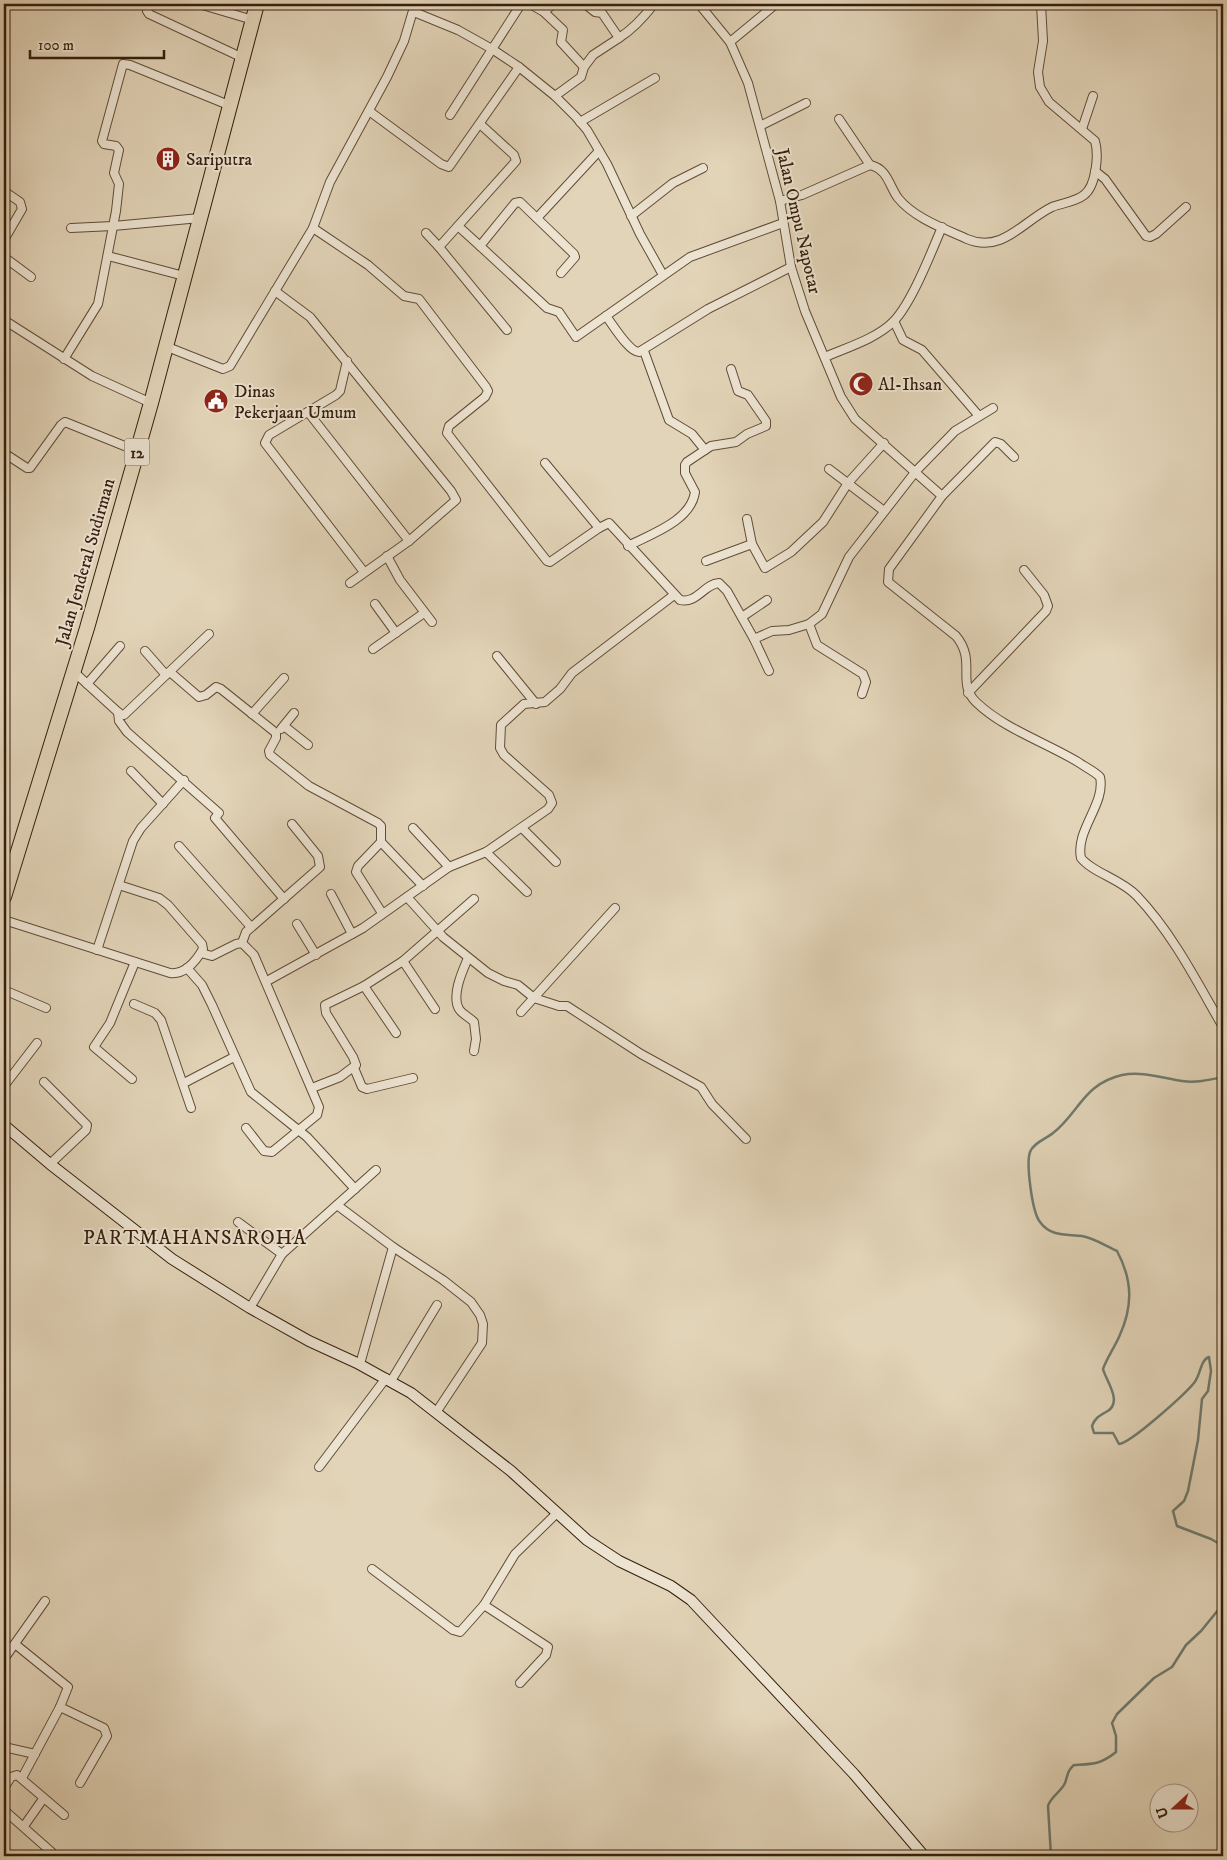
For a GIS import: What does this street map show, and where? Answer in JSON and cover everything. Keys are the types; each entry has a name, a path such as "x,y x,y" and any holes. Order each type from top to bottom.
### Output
{"highway":[{"name":"Jalan Jenderal Sudirman","path":"4,897 73,671 137,451 257,4"}],"main road":[{"path":"4,1125 50,1164 172,1259 250,1308 309,1341 360,1364 437,1411 511,1471 556,1514 587,1540 619,1561 671,1586 691,1600 854,1774 924,1856"}],"street":[{"path":"150,4 149,14 243,58"},
{"path":"199,4 253,20"},
{"path":"450,115 520,4"},
{"path":"530,4 544,12 563,30 560,42 584,67"},
{"path":"544,12 552,4"},
{"path":"585,4 594,12 602,13 619,38"},
{"path":"555,96 581,77 584,67 593,55 634,27 641,16 654,4"},
{"name":"Jalan Ompu Napotar","path":"699,4 730,42 748,82 762,126 780,201 791,268 805,311 849,411 942,496"},
{"path":"730,42 776,4"},
{"path":"780,201 802,195 870,165 877,167 885,174 902,203 942,228 982,243 1003,240 1038,214 1084,195 1090,188 1095,171 1097,150 1095,141 1049,102 1040,87 1038,72 1043,41 1042,4"},
{"path":"165,346 223,369 227,368 313,228 330,182 369,111 404,41 415,8 492,49 520,67 555,96 580,122 599,151 663,275"},
{"path":"64,359 96,308 108,256 119,184 114,173 119,150 116,146 104,144 102,141 123,64 126,63 147,71 231,106"},
{"path":"369,111 446,167 453,164 520,67"},
{"path":"580,122 655,78"},
{"path":"1082,129 1093,96"},
{"path":"762,126 806,102"},
{"path":"839,119 870,165"},
{"path":"439,247 516,160 514,155 480,124"},
{"path":"537,218 599,151"},
{"path":"632,216 673,183 703,168"},
{"path":"1095,171 1105,179 1146,236 1150,237 1156,234 1186,207"},
{"path":"4,191 20,202 22,209 4,240"},
{"path":"480,246 517,202 522,203 575,255 561,274"},
{"path":"71,228 200,218"},
{"path":"458,226 547,308 560,312 576,336 690,257 783,223"},
{"path":"313,228 368,265 404,296 419,299 486,386 488,391 485,397 449,426 447,433 547,561 550,562 609,523 628,546 680,600 688,601 714,584 719,583 727,591 742,617 769,671"},
{"path":"825,357 876,334 894,321 905,304 942,228"},
{"path":"426,233 507,330"},
{"path":"108,256 184,276"},
{"path":"4,257 32,277"},
{"path":"606,316 630,348 635,352 644,350 708,309 791,268"},
{"path":"275,291 310,317 455,495 456,500 454,504 409,541 350,583"},
{"path":"4,320 92,376 150,402"},
{"path":"894,321 903,340 922,350 979,416"},
{"path":"644,350 668,420 692,434 705,450"},
{"path":"347,362 340,391 269,435 265,443 364,572"},
{"path":"628,546 666,526 685,512 694,499 695,492 685,473 684,465 716,444 736,442 747,434 766,425 748,395 739,392 731,369"},
{"path":"754,639 772,630 789,630 809,624 822,614 849,557 916,471 955,431 993,408"},
{"path":"308,412 409,541"},
{"path":"4,453 30,468 65,422 137,451"},
{"path":"1014,457 1001,444 994,442 942,496 889,569 888,582 956,636 964,646 968,663 966,686 968,693 991,715 1064,754 1100,777 1100,790 1080,847 1081,858 1088,864 1118,880 1145,906 1172,941 1223,1027"},
{"path":"747,519 752,544 764,568 782,558 823,522 848,483 884,443"},
{"path":"545,463 599,528"},
{"path":"829,469 884,511"},
{"path":"706,561 752,544"},
{"path":"387,556 400,580 432,622"},
{"path":"968,693 1048,606 1044,595 1024,570"},
{"path":"267,981 352,934 449,867 486,852 548,809 551,800 545,791 504,755 500,748 499,736 501,725 524,704 545,702 560,689 572,673 674,595"},
{"path":"742,617 767,600"},
{"path":"375,604 396,633"},
{"path":"373,649 424,612"},
{"path":"809,624 817,644 863,674 866,682 862,694"},
{"path":"73,671 118,712 122,715 128,714 209,634"},
{"path":"87,684 120,646"},
{"path":"144,651 168,674 197,696 203,696 213,688 219,688 277,735"},
{"path":"497,656 536,704"},
{"path":"252,714 284,678"},
{"path":"118,712 120,721 127,732 184,780 219,813 215,818 284,899"},
{"path":"294,713 277,735 269,754 310,786 378,823 381,826 381,842 423,886"},
{"path":"284,726 308,745"},
{"path":"131,771 163,804"},
{"path":"97,950 137,834 184,780"},
{"path":"242,943 244,935 251,927 320,867 318,856 292,824"},
{"path":"413,828 449,867"},
{"path":"522,828 556,862"},
{"path":"381,842 358,866 356,872 382,913"},
{"path":"180,846 251,927"},
{"path":"486,852 527,892"},
{"path":"4,920 176,974 187,968 200,953 202,944 168,904 159,898 118,885"},
{"path":"331,894 352,934"},
{"path":"407,897 438,932 468,958 504,981 518,985 534,998 559,1006 567,1006 642,1054 701,1087 712,1104 746,1139"},
{"path":"312,1088 340,1077 354,1068 356,1062 324,1008 328,1002 364,986 403,961 474,899"},
{"path":"521,1012 615,908"},
{"path":"297,924 316,955"},
{"path":"200,953 212,956 242,943"},
{"path":"242,943 254,955 267,981 312,1088 319,1111 276,1149 267,1153 260,1148 246,1128"},
{"path":"468,958 460,978 457,999 459,1010 474,1022 474,1051"},
{"path":"403,961 434,1009"},
{"path":"132,1079 94,1046 110,1023 135,962"},
{"path":"187,968 202,985 251,1092 298,1130 355,1189"},
{"path":"364,986 396,1033"},
{"path":"4,990 46,1008"},
{"path":"134,1004 155,1013 161,1020 191,1108"},
{"path":"4,1086 37,1043"},
{"path":"184,1083 234,1057"},
{"path":"354,1068 364,1089 413,1078"},
{"path":"44,1082 87,1125 86,1130 50,1164"},
{"path":"250,1308 282,1254 376,1170"},
{"path":"337,1205 393,1247 443,1280 471,1302 480,1315 483,1324 482,1343 437,1411"},
{"path":"238,1222 282,1254"},
{"path":"360,1364 393,1247"},
{"path":"319,1467 388,1380 437,1305"},
{"path":"372,1569 456,1632 464,1629 484,1605 515,1554 556,1514"},
{"path":"4,1659 45,1601"},
{"path":"484,1605 548,1647 546,1655 520,1683"},
{"path":"15,1644 67,1685 60,1707 22,1778"},
{"path":"60,1707 104,1728 107,1734 80,1783"},
{"path":"4,1747 35,1754"},
{"path":"4,1788 13,1775 22,1778 42,1799 64,1815"},
{"path":"24,1826 42,1799"},
{"path":"4,1810 56,1856"}],"waterway":[{"path":"1223,1077 1187,1082 1152,1075 1130,1074 1109,1079 1090,1092 1062,1125 1034,1146 1029,1158 1030,1188 1034,1209 1044,1227 1059,1234 1091,1238 1117,1251 1126,1273 1129,1294 1127,1315 1124,1326 1103,1369 1114,1398 1114,1403 1111,1408 1094,1421 1092,1426 1094,1433 1113,1433 1119,1444 1135,1436 1189,1389 1196,1380 1204,1361 1209,1357 1211,1371 1208,1391 1202,1399 1198,1440 1188,1491 1184,1501 1173,1511 1177,1526 1211,1539 1223,1546"},
{"path":"1051,1856 1048,1806 1051,1799 1065,1783 1070,1769 1074,1765 1100,1762 1116,1752 1116,1736 1112,1723 1117,1714 1154,1678 1172,1667 1186,1645 1201,1631 1223,1604"}],"place":[{"name":"Sariputra","path":"168,159"},
{"name":"Al-Ihsan","path":"861,384"},
{"name":"Dinas Pekerjaan Umum","path":"216,401"}],"district":[{"name":"PARTMAHANSAROHA","path":"195,1237"}]}
